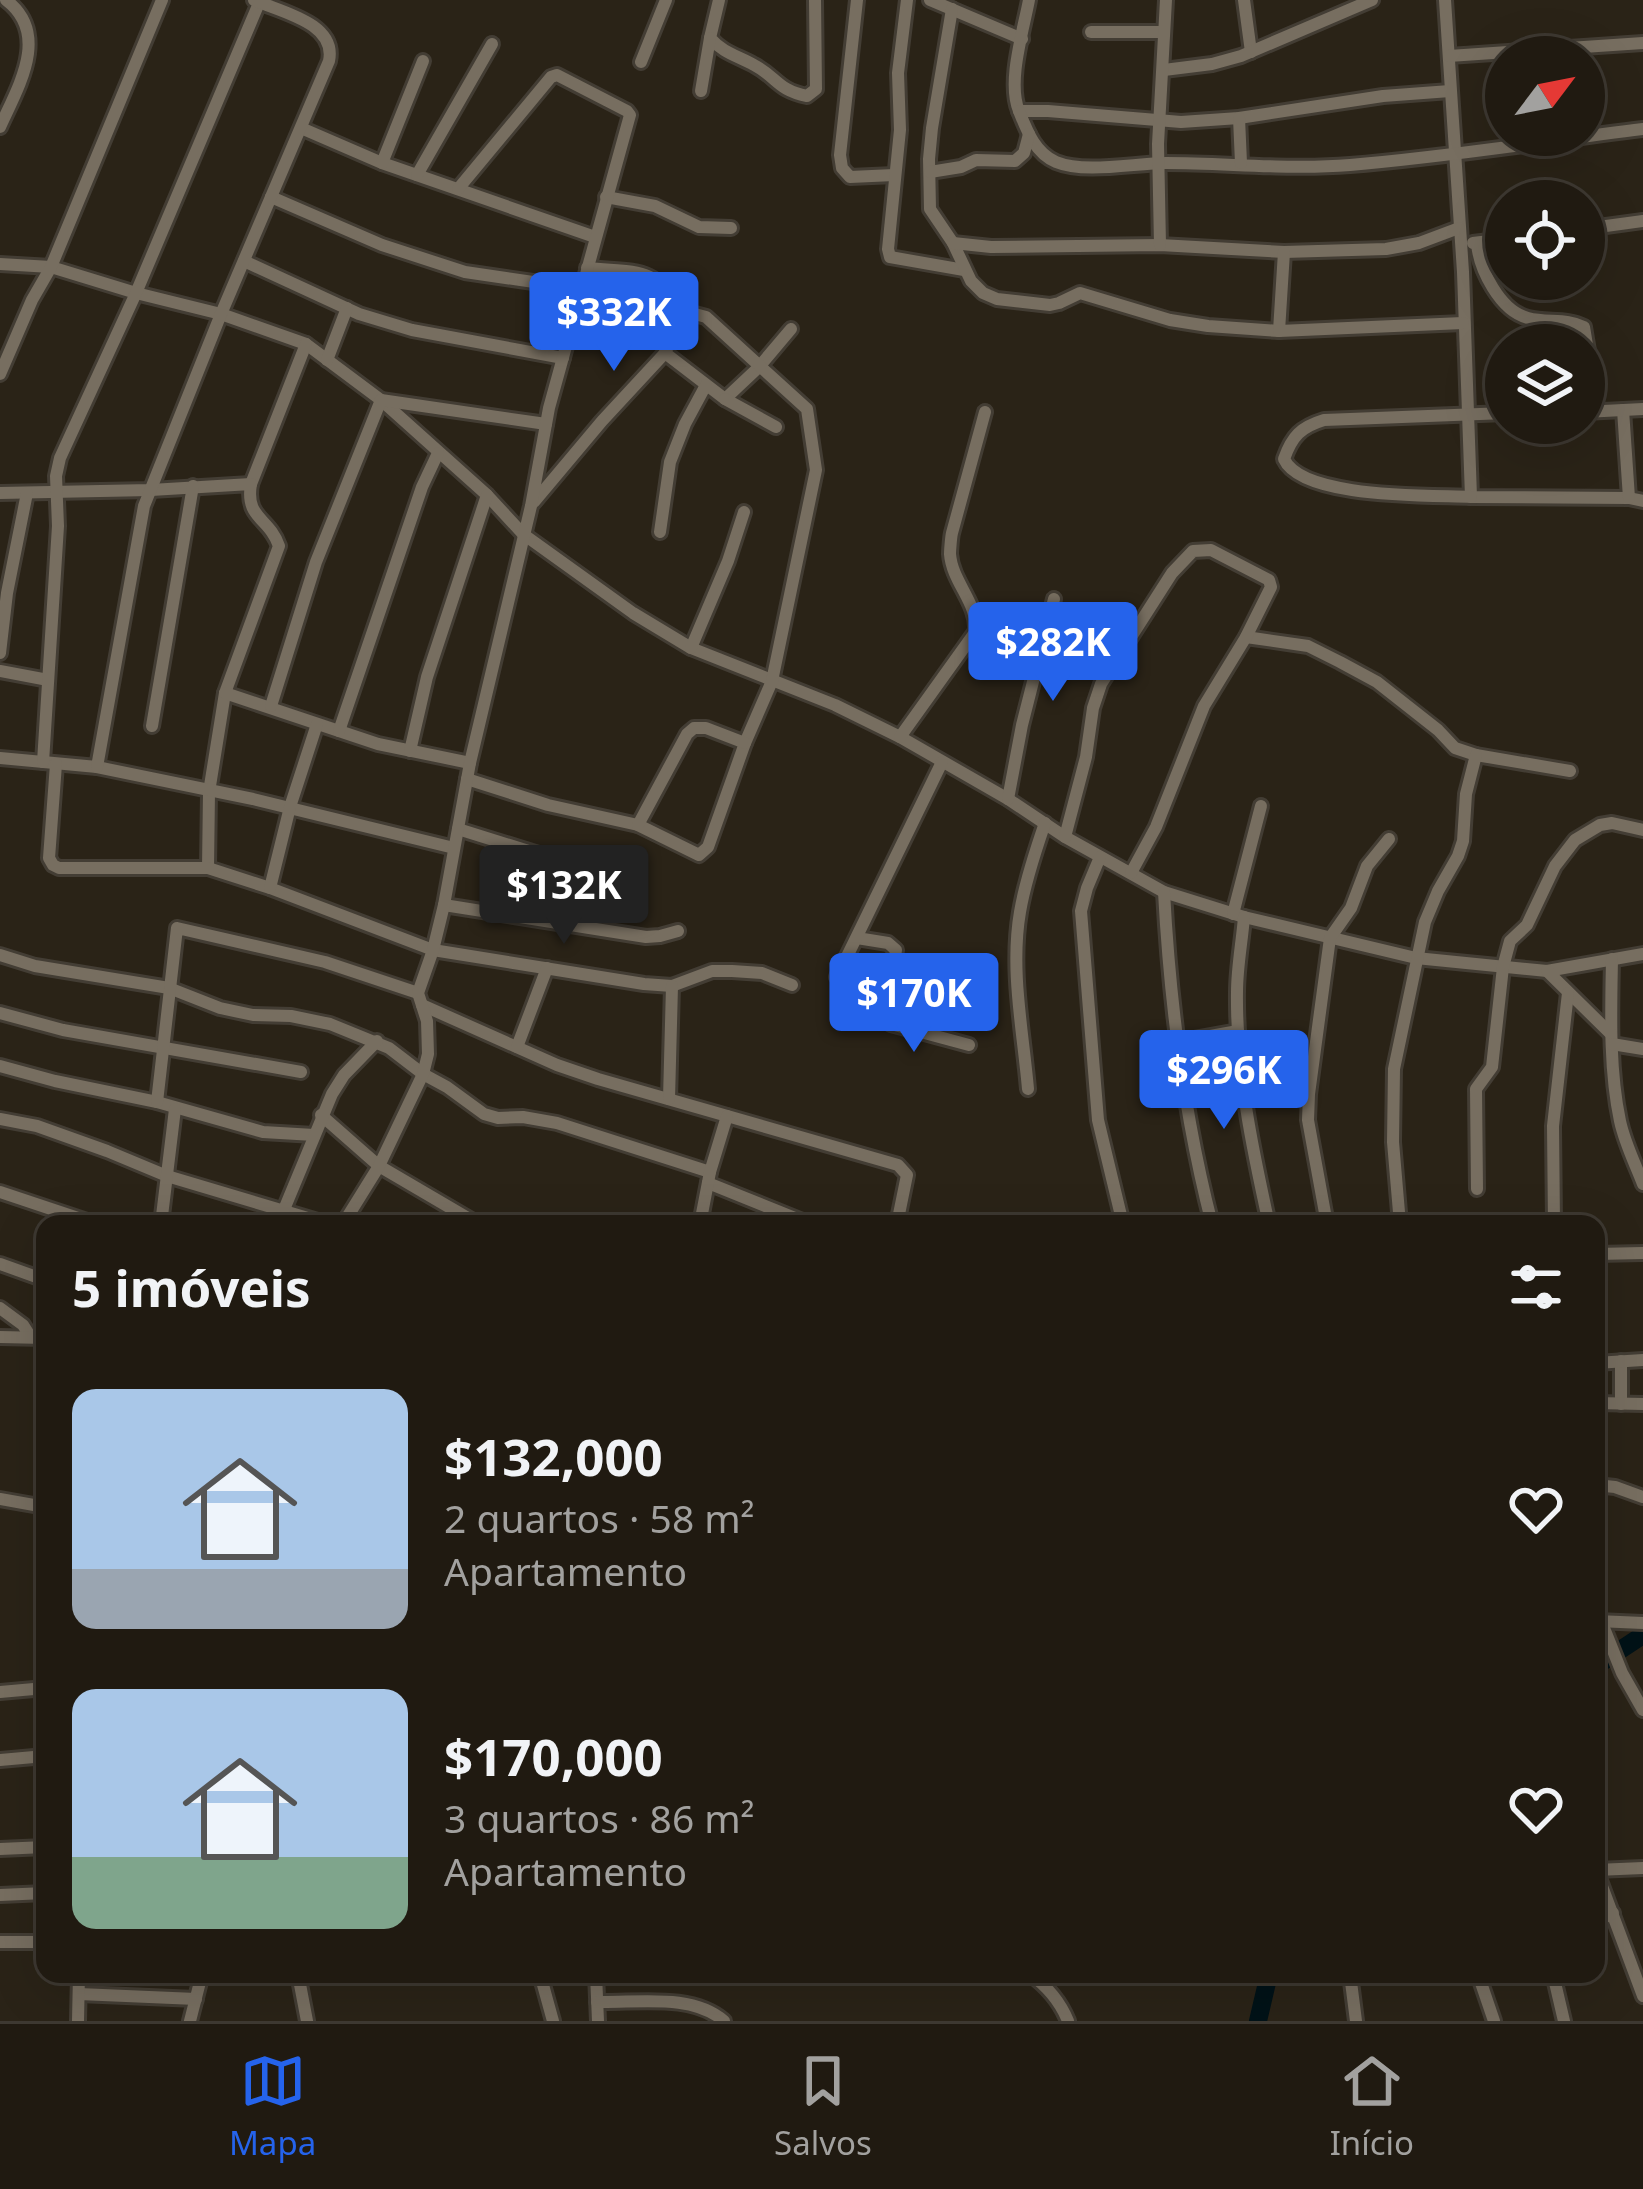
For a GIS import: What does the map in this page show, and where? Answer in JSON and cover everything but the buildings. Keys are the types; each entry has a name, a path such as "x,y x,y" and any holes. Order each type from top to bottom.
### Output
{"street":[{"path":"0,128 28,64 29,44 28,29 17,8 5,0"},
{"path":"0,374 51,267 162,0"},
{"path":"641,62 666,0"},
{"path":"701,92 719,0"},
{"path":"710,38 719,49 764,72 782,89 808,96 816,89 815,0"},
{"path":"857,0 842,168 850,177 894,175"},
{"path":"907,0 888,249 890,257 964,270"},
{"path":"930,0 1022,38"},
{"path":"1029,0 1016,104 1029,134 1049,159 1063,165 1348,165 1643,129"},
{"path":"1160,245 1158,163 1166,0"},
{"path":"1244,0 1251,52"},
{"path":"1164,70 1212,64 1251,52 1372,0"},
{"path":"1445,0 1471,497"},
{"path":"98,767 140,524 221,314 332,49 326,35 314,26 256,1 136,293 60,458 48,680 49,858 59,868 208,868 433,950 672,986 712,971 762,973 792,985"},
{"path":"952,9 932,128 928,204 970,281 983,293 997,299 1050,304 1080,293 1170,320 1279,331 1463,323"},
{"path":"1091,32 1164,32"},
{"path":"1449,56 1643,43"},
{"path":"417,175 492,44"},
{"path":"382,163 423,62"},
{"path":"349,1215 379,1166 423,1075 429,1039 420,999 444,905 470,763 546,424 630,115 556,75 458,189"},
{"path":"1019,111 1181,122 1450,91"},
{"path":"1239,118 1240,163"},
{"path":"301,128 382,163 595,237"},
{"path":"930,172 976,160 1015,161 1024,154 1029,134"},
{"path":"272,196 382,245 465,272 581,289"},
{"path":"605,197 655,206 699,227 731,228"},
{"path":"1605,226 1643,221"},
{"path":"952,243 991,248 1160,245 1284,252 1419,244 1459,227"},
{"path":"1460,245 1485,242"},
{"path":"1477,243 1485,275 1517,314 1578,324"},
{"path":"1279,331 1284,252"},
{"path":"244,261 347,308 412,330 563,358"},
{"path":"0,264 51,267 221,314 306,344 381,400 487,495 523,534 633,613 691,648 835,705 900,737 1164,892 1239,916 1417,958 1547,970 1643,954"},
{"path":"467,779 548,806 638,825 699,855 706,852 772,681 816,470 807,409 706,317 684,311 658,280 644,273 587,268"},
{"path":"327,360 347,308"},
{"path":"531,506 665,353 684,311"},
{"path":"725,399 760,367 791,328"},
{"path":"208,868 209,791 225,693 279,546 251,509 251,484 306,344"},
{"path":"665,353 725,399 776,427"},
{"path":"660,532 670,462 706,386"},
{"path":"381,400 546,424"},
{"path":"271,706 316,562 381,400"},
{"path":"1605,410 1643,409"},
{"path":"1485,414 1324,420 1297,433 1284,459 1292,471 1336,489 1636,500 1623,410"},
{"path":"900,737 976,631 977,619 950,553 986,412"},
{"path":"338,731 438,453"},
{"path":"0,493 251,484"},
{"path":"152,726 193,486"},
{"path":"0,652 27,493"},
{"path":"410,751 427,677 487,495"},
{"path":"691,648 744,512"},
{"path":"1065,837 1101,684 1172,573 1187,556 1211,550 1271,583 1246,637 1204,706 1156,827 1131,873"},
{"path":"1008,800 1054,599"},
{"path":"1246,637 1308,646 1340,662 1377,682 1454,748 1570,771"},
{"path":"0,671 48,680"},
{"path":"225,693 338,731 470,763"},
{"path":"270,888 317,724"},
{"path":"638,825 694,728 745,743"},
{"path":"1399,1215 1393,1142 1394,1069 1425,922 1463,841 1466,794 1476,755"},
{"path":"0,758 98,767 454,848"},
{"path":"837,977 942,762"},
{"path":"1261,806 1239,916 1237,987 1247,1127 1267,1215"},
{"path":"1028,1089 1016,955 1026,883 1045,823"},
{"path":"1477,1189 1476,1089 1492,1067 1510,940 1527,925 1555,866 1575,840 1612,823 1643,830"},
{"path":"458,829 634,884"},
{"path":"1325,1215 1308,1120 1330,938 1351,908 1367,866 1389,838"},
{"path":"1100,857 1081,911 1098,1120 1121,1215"},
{"path":"1164,892 1177,1042 1210,1215"},
{"path":"444,905 646,937 678,931"},
{"path":"158,1102 177,928 325,962 420,999 556,1065 898,1165 907,1175 899,1215"},
{"path":"857,938 888,943 896,950 885,1019 969,1046"},
{"path":"0,955 35,966 169,988 253,1015 330,1024 377,1041 484,1114 557,1123 685,1165 790,1215"},
{"path":"1612,959 1611,1039 1619,1118 1642,1179"},
{"path":"518,1047 547,968"},
{"path":"1547,970 1611,1039 1643,1049"},
{"path":"669,1099 672,986"},
{"path":"1554,1215 1553,1126 1568,993"},
{"path":"0,1013 63,1030 301,1072"},
{"path":"1177,1042 1238,1031"},
{"path":"283,1215 321,1115 344,1075 377,1041"},
{"path":"0,1066 158,1102 262,1132 314,1135"},
{"path":"162,1215 175,1109"},
{"path":"321,1115 379,1166 463,1215"},
{"path":"702,1215 727,1115"},
{"path":"0,1119 55,1132 167,1176 303,1215"},
{"path":"685,1165 716,1150"},
{"path":"0,1192 69,1215"},
{"path":"1605,1255 1643,1253"},
{"path":"0,1264 36,1277"},
{"path":"0,1308 30,1336"},
{"path":"0,1337 36,1337"},
{"path":"1605,1362 1643,1360"},
{"path":"1621,1361 1621,1404"},
{"path":"1605,1403 1643,1404"},
{"path":"1605,1486 1643,1497"},
{"path":"0,1499 36,1505"},
{"path":"1605,1622 1643,1623"},
{"path":"1605,1635 1643,1709"},
{"path":"0,1692 36,1689"},
{"path":"0,1760 36,1757"},
{"path":"0,1849 36,1847"},
{"path":"1605,1870 1643,1868"},
{"path":"0,1895 36,1893"},
{"path":"1605,1893 1643,1996"},
{"path":"1605,1917 1613,1913"},
{"path":"0,1942 36,1942"},
{"path":"78,2021 79,1983"},
{"path":"190,2021 200,1983"},
{"path":"300,1983 307,2021"},
{"path":"542,1983 553,2021"},
{"path":"596,1983 598,2021"},
{"path":"1041,1983 1062,2006 1068,2021"},
{"path":"1351,1983 1356,2021"},
{"path":"1481,1983 1493,2021"},
{"path":"1555,1983 1564,2021"},
{"path":"79,1994 196,1999"},
{"path":"597,2002 692,2004 711,2010 724,2021"}],"waterway":[{"path":"1605,1660 1643,1635"},
{"path":"1258,2021 1267,1983"}]}
